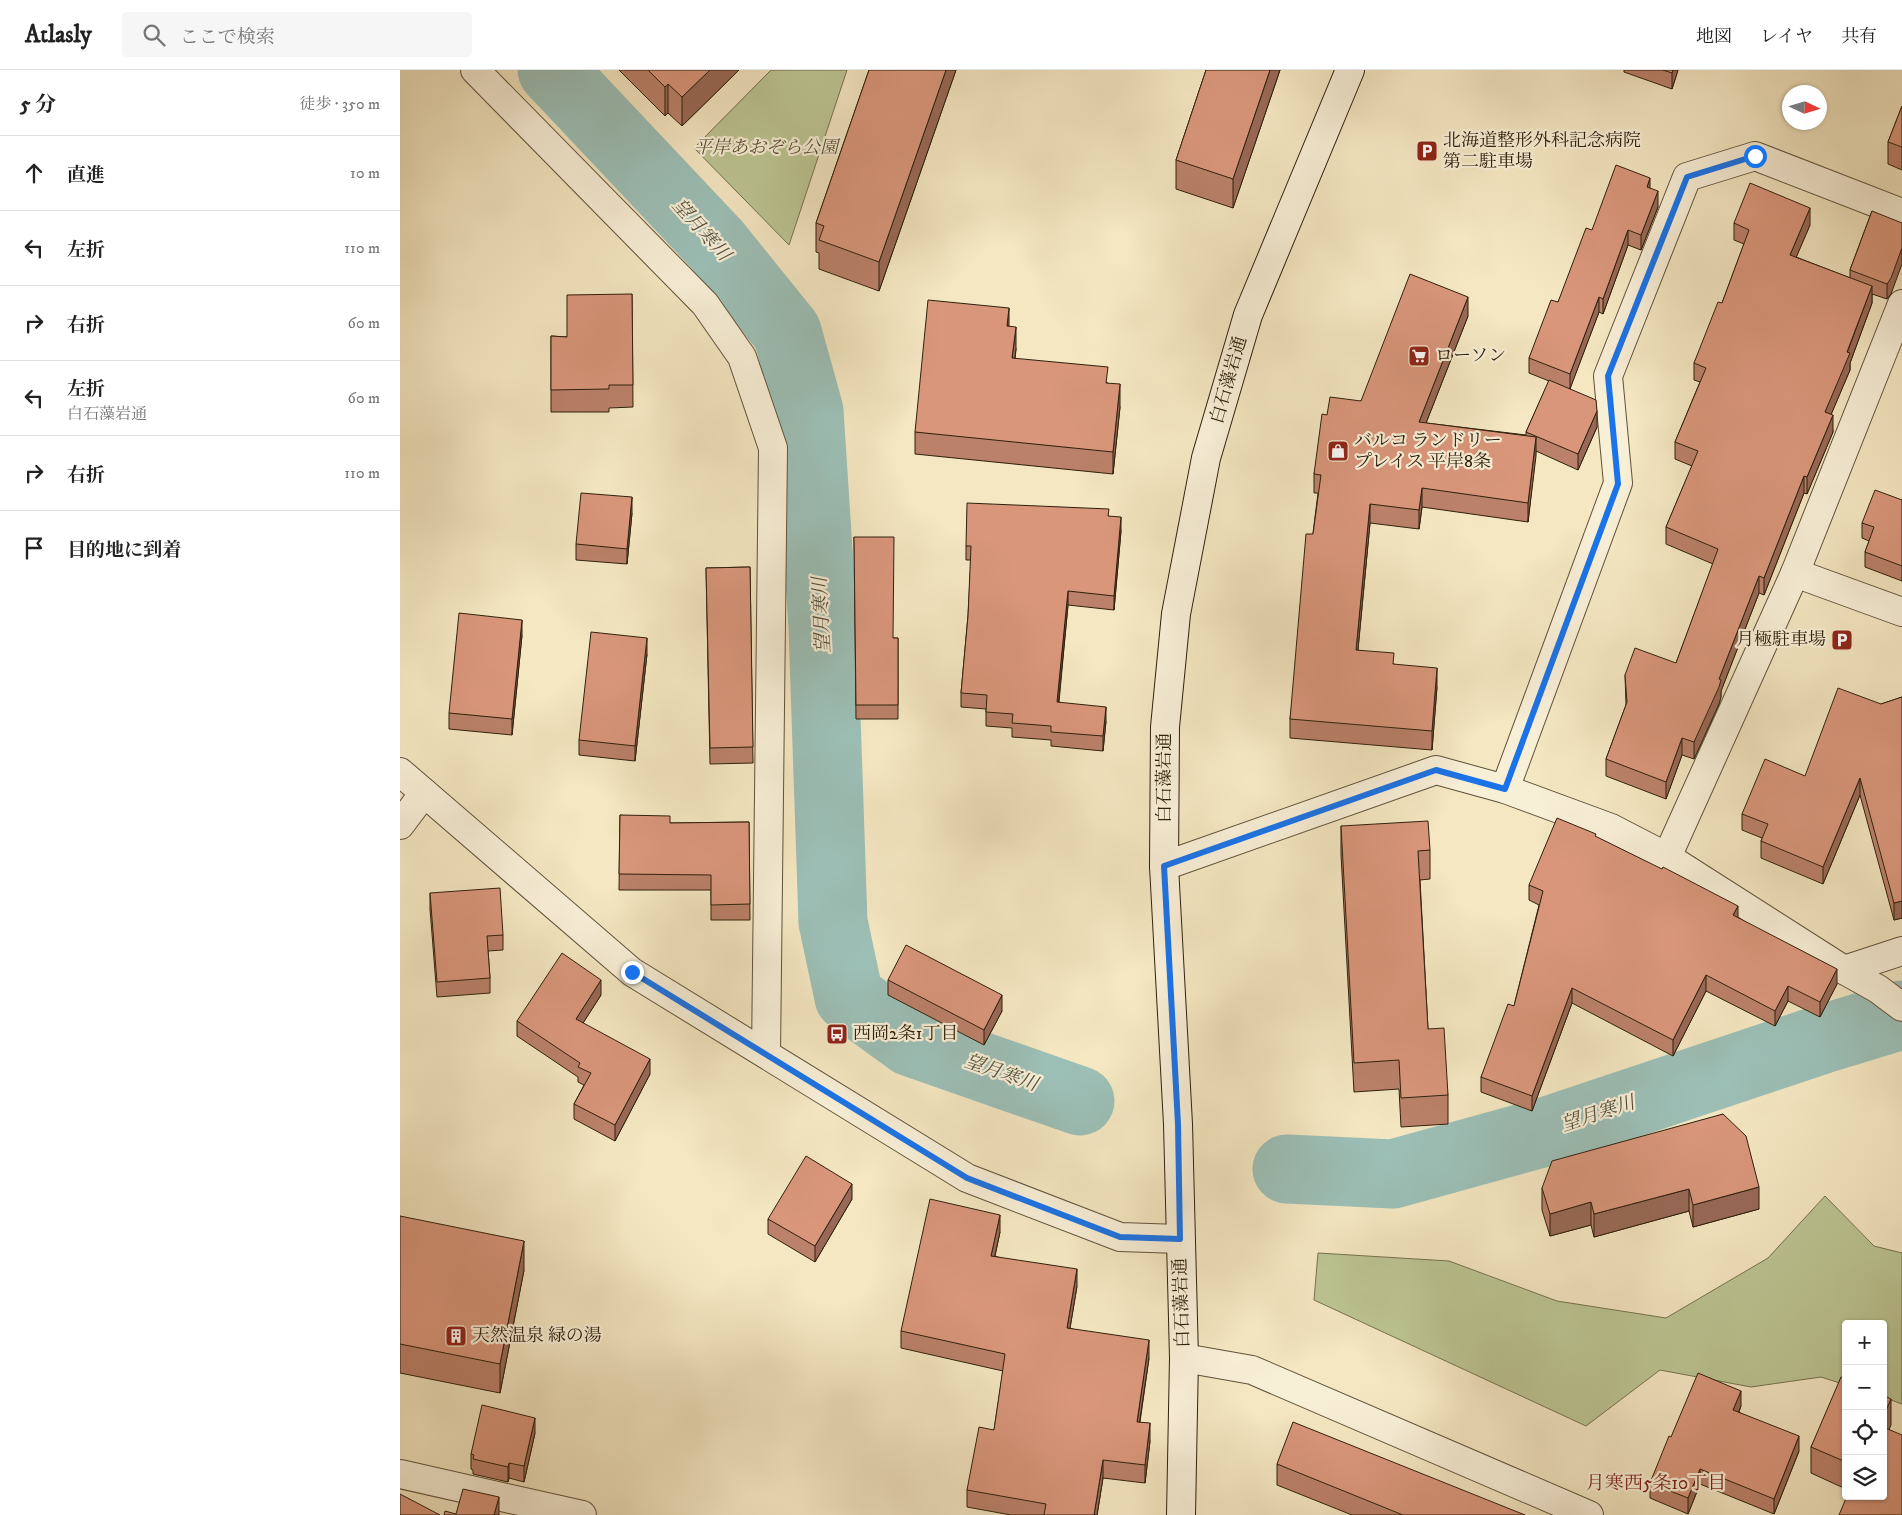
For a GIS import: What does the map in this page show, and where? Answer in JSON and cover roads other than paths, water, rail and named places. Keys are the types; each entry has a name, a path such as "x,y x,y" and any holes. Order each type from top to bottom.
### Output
{"street":[{"path":"475,70 704,304 742,357 773,448 766,1054"},
{"name":"白石藻岩通","path":"1180,1515 1184,1358 1178,1124 1164,866 1165,727 1176,614 1206,458 1248,316 1350,70"},
{"path":"1505,789 1618,484 1608,376 1687,177 1755,156 1902,213"},
{"path":"1667,857 1795,573 1902,304"},
{"path":"1795,573 1902,612"},
{"path":"1164,866 1436,770 1505,789 1611,828 1667,857 1844,970 1878,989 1902,1006"},
{"path":"400,772 632,972 967,1178 1120,1237 1180,1239"},
{"path":"400,825 424,793"},
{"path":"1844,970 1902,951"},
{"path":"1184,1358 1252,1370 1589,1515"},
{"path":"400,1474 582,1515"}],"waterway":[{"name":"望月寒川","path":"552,70 716,244 787,332 809,411 823,627 833,922 849,997 911,1042 1080,1101"},
{"name":"望月寒川","path":"1287,1169 1393,1174 1545,1132 1823,1039 1902,1015"}],"place":[{"name":"北海道整形外科記念病院 第二駐車場","path":"1427,151"},
{"name":"ローソン","path":"1419,356"},
{"name":"バルコ ランドリー プレイス 平岸8条","path":"1338,451"},
{"name":"月極駐車場","path":"1842,640"},
{"name":"西岡2条1丁目","path":"837,1034"},
{"name":"天然温泉 緑の湯","path":"456,1336"}],"district":[{"name":"月寒西5条10丁目","path":"1656,1483"}],"park label":[{"name":"平岸あおぞら公園","path":"766,148"}]}
